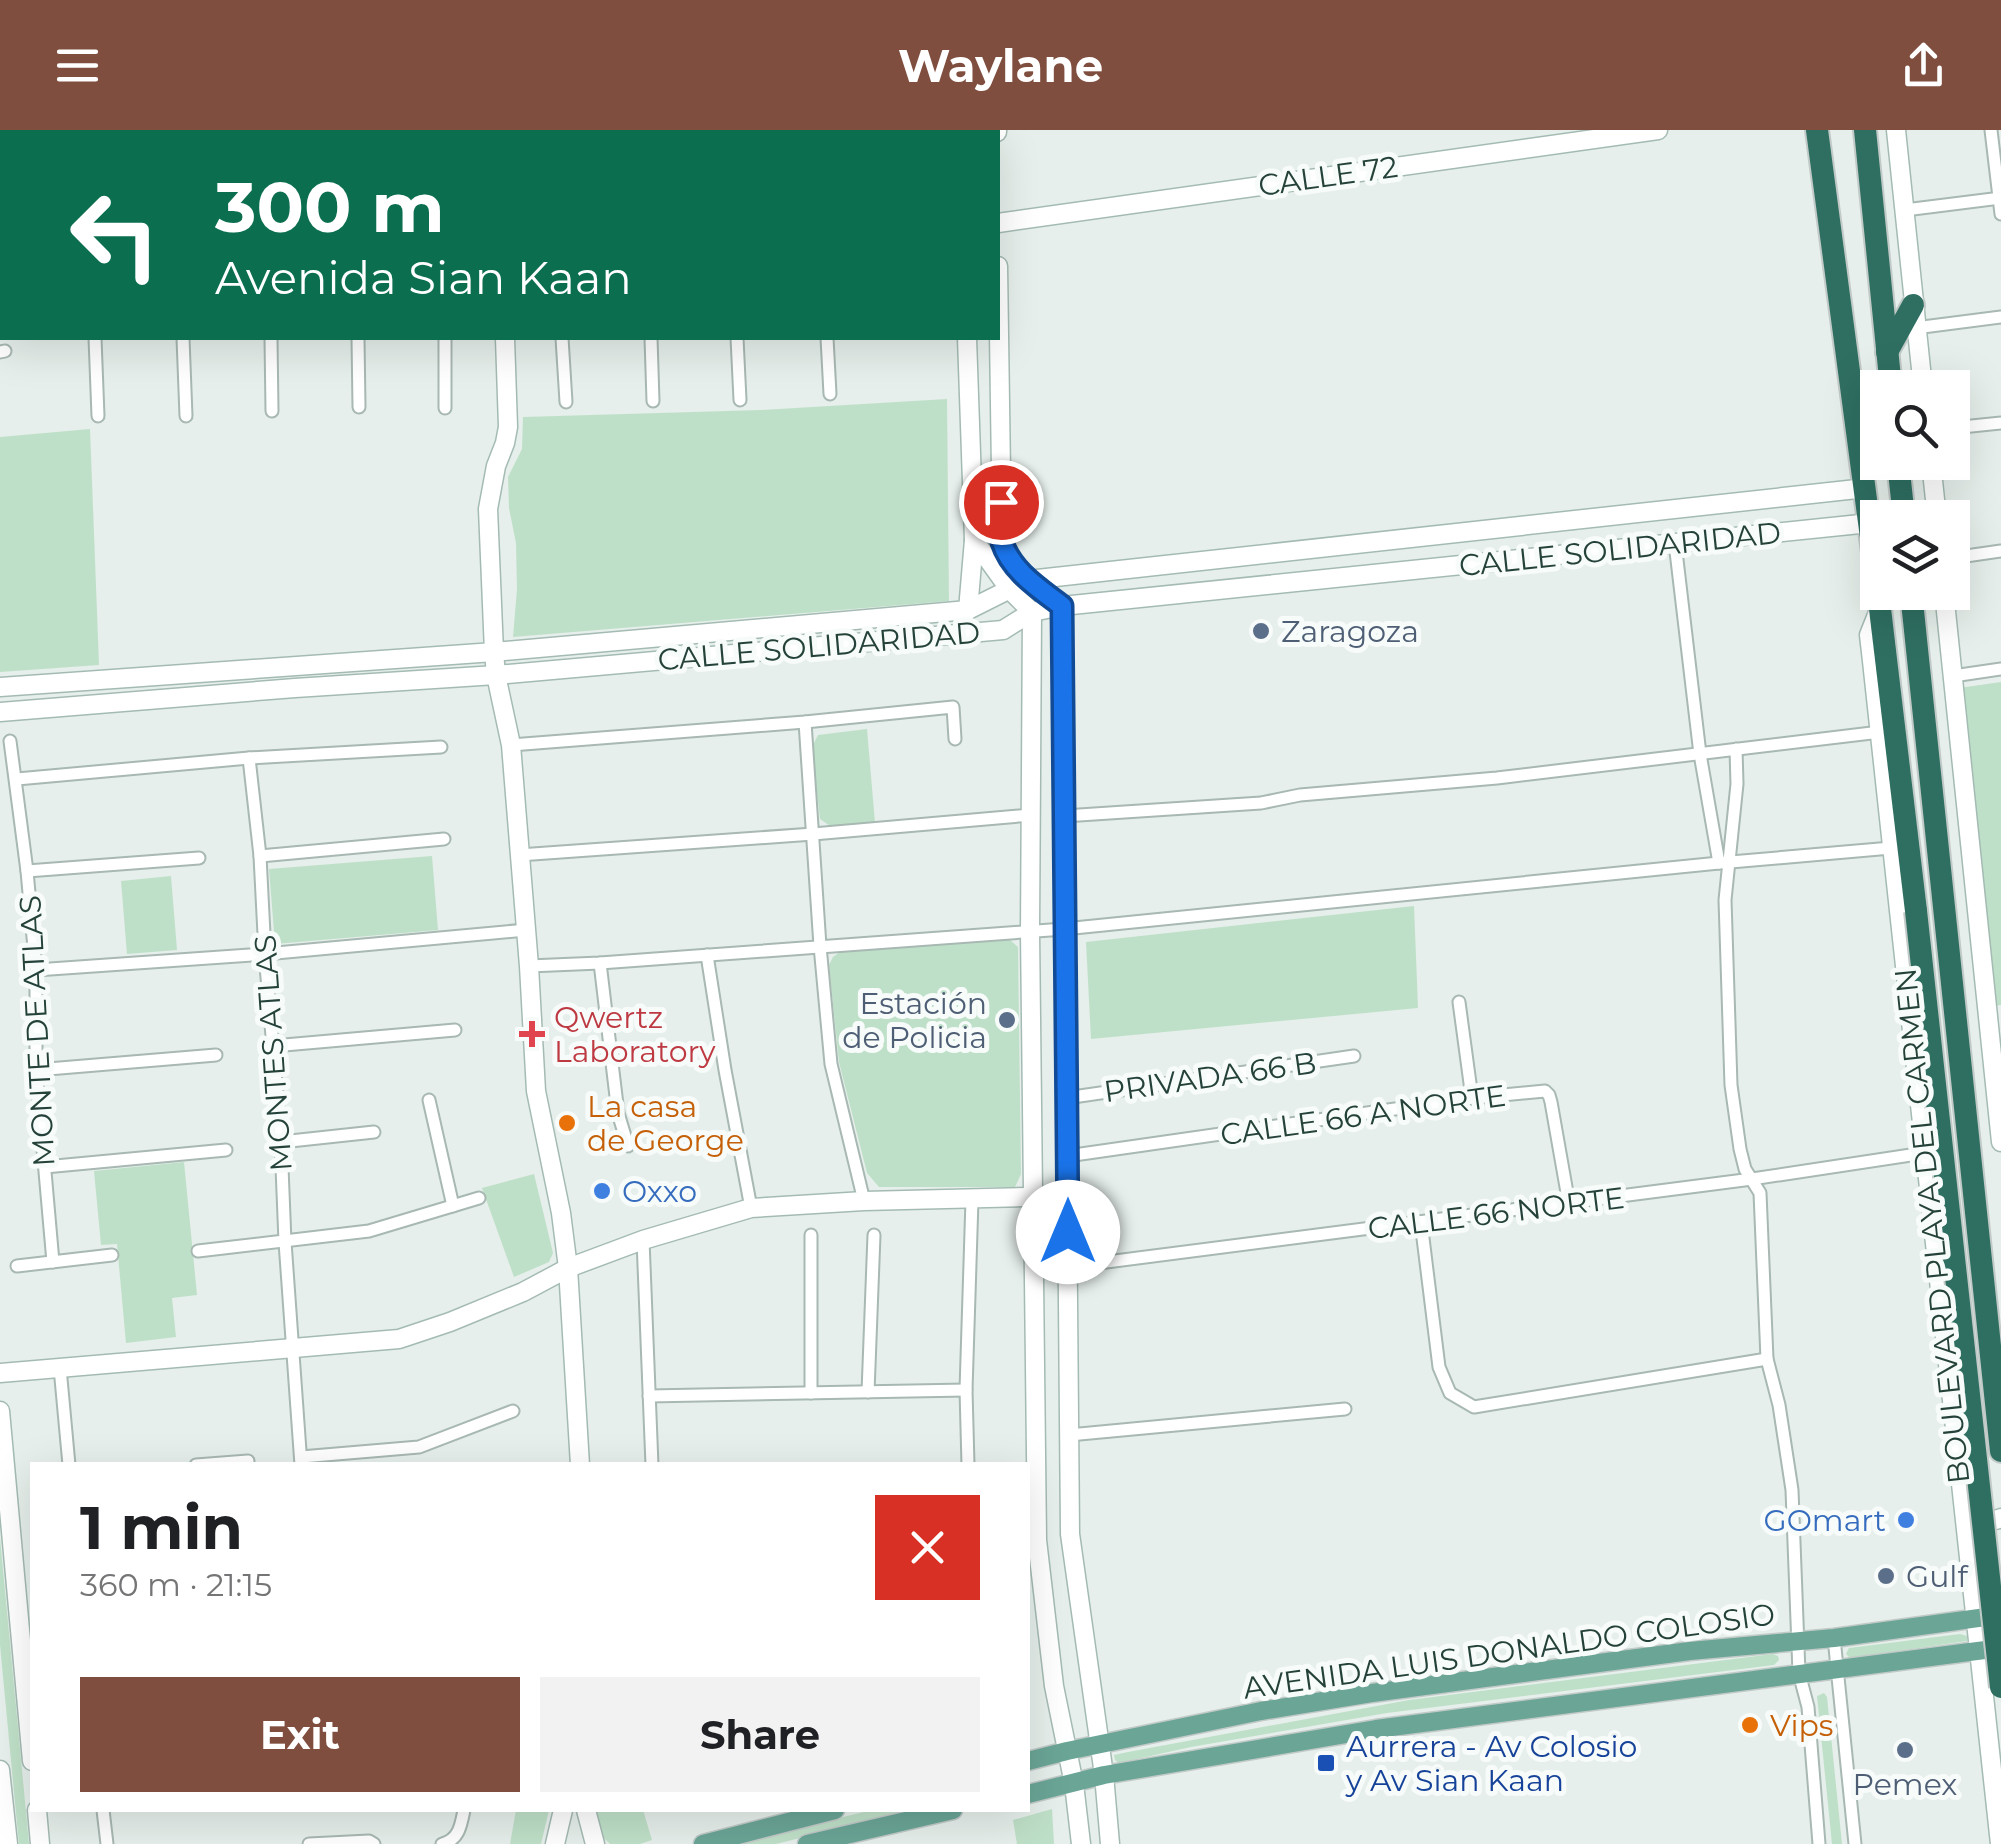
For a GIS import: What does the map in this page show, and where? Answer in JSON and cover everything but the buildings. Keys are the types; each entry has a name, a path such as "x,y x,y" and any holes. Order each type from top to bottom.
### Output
{"highway":[{"path":"1817,130 1867,500"},
{"path":"1865,130 1889,370"},
{"path":"1887,352 1914,317"},
{"path":"1880,610 2001,1687"},
{"path":"1913,610 2001,1451"},
{"path":"1916,610 1926,634 2001,1308"}],"main road":[{"name":"CALLE 72","path":"1000,223 1658,130"},
{"path":"1896,130 1920,370"},
{"path":"505,340 508,427 488,509 494,652 511,745 530,966 536,1091 568,1268 580,1462"},
{"path":"967,340 974,540 968,610"},
{"path":"999,340 1002,541 1013,563 1028,580 1062,606 1070,1534 1110,1844"},
{"name":"CALLE SOLIDARIDAD","path":"0,687 494,652 968,610 1028,580 1866,488"},
{"path":"1714,505 1716,539"},
{"path":"1674,509 1675,543"},
{"name":"CALLE SOLIDARIDAD","path":"0,712 496,675 1003,630 1032,612 1062,606 1860,524"},
{"path":"974,540 1010,590 1032,612 1030,932 1036,1540 1054,1686 1074,1784 1081,1844"},
{"name":"BOULEVARD PLAYA DEL CARMEN","path":"1875,610 1870,635 1890,848 1976,1619 1997,1770 2000,1844"},
{"path":"1946,610 1995,1023 2001,1142"},
{"path":"0,1373 399,1338 450,1322 523,1292 568,1268 643,1240 751,1208 1067,1196"},
{"path":"0,1412 30,1740"},
{"path":"1964,1510 1985,1522 2001,1518"},
{"name":"AVENIDA LUIS DONALDO COLOSIO","path":"1030,1761 1067,1750 1261,1711 1372,1693 2001,1615"},
{"path":"1050,1650 1086,1644"},
{"name":"AVENIDA LUIS DONALDO COLOSIO","path":"1030,1794 1104,1775 1376,1729 2001,1648"},
{"path":"0,1770 8,1844"},
{"path":"37,1812 40,1844"},
{"path":"555,1844 563,1812"},
{"path":"587,1812 595,1844"},
{"path":"703,1844 827,1812"},
{"path":"807,1844 944,1812"}],"street":[{"path":"1991,130 2001,214"},
{"path":"1905,210 2000,198"},
{"path":"1914,317 2001,317"},
{"path":"95,340 98,416"},
{"path":"183,340 186,416"},
{"path":"271,340 272,410"},
{"path":"358,340 359,407"},
{"path":"445,340 445,408"},
{"path":"562,340 566,402"},
{"path":"650,340 653,400"},
{"path":"737,340 740,400"},
{"path":"827,340 830,394"},
{"path":"1970,426 2001,422"},
{"path":"1675,543 1700,754 1724,862"},
{"path":"1970,556 2001,552"},
{"path":"1953,676 2001,669"},
{"path":"511,745 953,706 955,740"},
{"path":"805,722 831,1064 864,1201"},
{"path":"1064,816 1261,803 1300,795 1496,778 1880,732"},
{"name":"MONTE DE ATLAS","path":"10,741 28,871 36,970 36,1070 52,1262"},
{"path":"17,780 249,758 441,747"},
{"path":"1736,749 1737,784 1724,862 1732,1085 1745,1169 1760,1193 1767,1359 1779,1405 1792,1490 1799,1673 1808,1707 1819,1844"},
{"name":"MONTES ATLAS","path":"249,758 260,856 301,1461"},
{"path":"519,855 1030,815"},
{"path":"260,856 444,840"},
{"path":"530,966 1064,930 1890,848"},
{"path":"28,871 199,858"},
{"path":"36,970 526,930"},
{"path":"706,955 751,1208"},
{"path":"600,963 618,1113 628,1146"},
{"path":"1460,1002 1472,1098"},
{"path":"273,1046 455,1030"},
{"path":"36,1070 216,1055"},
{"name":"PRIVADA 66 B","path":"1066,1098 1354,1056"},
{"name":"CALLE 66 A NORTE","path":"1067,1156 1545,1091 1550,1095 1569,1204"},
{"path":"430,1100 454,1206"},
{"path":"281,1142 374,1132"},
{"path":"44,1167 226,1150"},
{"name":"CALLE 66 NORTE","path":"1068,1267 1569,1204 1924,1153"},
{"path":"198,1251 368,1231 480,1198"},
{"path":"968,1462 966,1390 972,1200"},
{"path":"1421,1222 1439,1368 1450,1393 1474,1406 1767,1359"},
{"path":"811,1235 811,1393"},
{"path":"868,1392 874,1235"},
{"path":"643,1240 652,1462"},
{"path":"18,1266 112,1254"},
{"path":"60,1368 69,1462"},
{"path":"649,1396 966,1390"},
{"path":"1069,1435 1345,1408"},
{"path":"301,1461 418,1447 512,1411"},
{"path":"235,1462 248,1461"},
{"path":"1834,1638 1854,1844"},
{"path":"103,1812 107,1844"},
{"path":"442,1844 451,1842 461,1828 464,1812"},
{"path":"309,1844 369,1840 374,1844"}],"green space":[{"path":"947,399 949,601 513,637 516,543 508,477 522,449 523,417 761,410"},
{"path":"90,429 99,665 0,672 0,437"},
{"path":"2001,682 2001,1005 1992,1006 1959,688"},
{"path":"867,729 875,823 830,826 820,819 812,747 818,735"},
{"path":"432,856 438,930 275,944 269,869"},
{"path":"171,876 177,950 127,954 121,881"},
{"path":"1414,906 1418,1008 1091,1039 1086,942"},
{"path":"1010,940 1018,947 1021,1174 1015,1187 879,1187 867,1173 839,1062 829,965 833,957 840,952"},
{"path":"184,1162 197,1295 172,1298 176,1337 126,1343 117,1244 101,1245 94,1171"},
{"path":"534,1174 553,1253 549,1262 514,1277 482,1188"},
{"path":"0,1538 29,1844 19,1844 0,1645"},
{"path":"1967,1636 1967,1641 1850,1658 1846,1654 1849,1648"},
{"path":"1773,1654 1779,1660 1774,1665 1387,1713 1119,1763 1114,1755 1409,1700"},
{"path":"1824,1693 1842,1844 1832,1844 1817,1696"},
{"path":"1052,1809 1054,1844 1017,1844 1013,1820"},
{"path":"516,1812 549,1812 541,1844 510,1844"},
{"path":"596,1812 644,1812 652,1840 610,1844 603,1837"},
{"path":"864,1812 904,1812 776,1844 732,1844"}],"place":[{"name":"Zaragoza","path":"1261,631"},
{"name":"Estación de Policia","path":"1007,1020"},
{"name":"Qwertz Laboratory","path":"532,1034"},
{"name":"La casa de George","path":"567,1123"},
{"name":"Oxxo","path":"602,1191"},
{"name":"GOmart","path":"1906,1520"},
{"name":"Gulf","path":"1886,1576"},
{"name":"Vips","path":"1750,1725"},
{"name":"Pemex","path":"1905,1750"},
{"name":"Aurrera - Av Colosio y Av Sian Kaan","path":"1326,1763"}],"route":[{"path":"1001,502 1002,541 1013,563 1062,606 1068,1232"}]}
